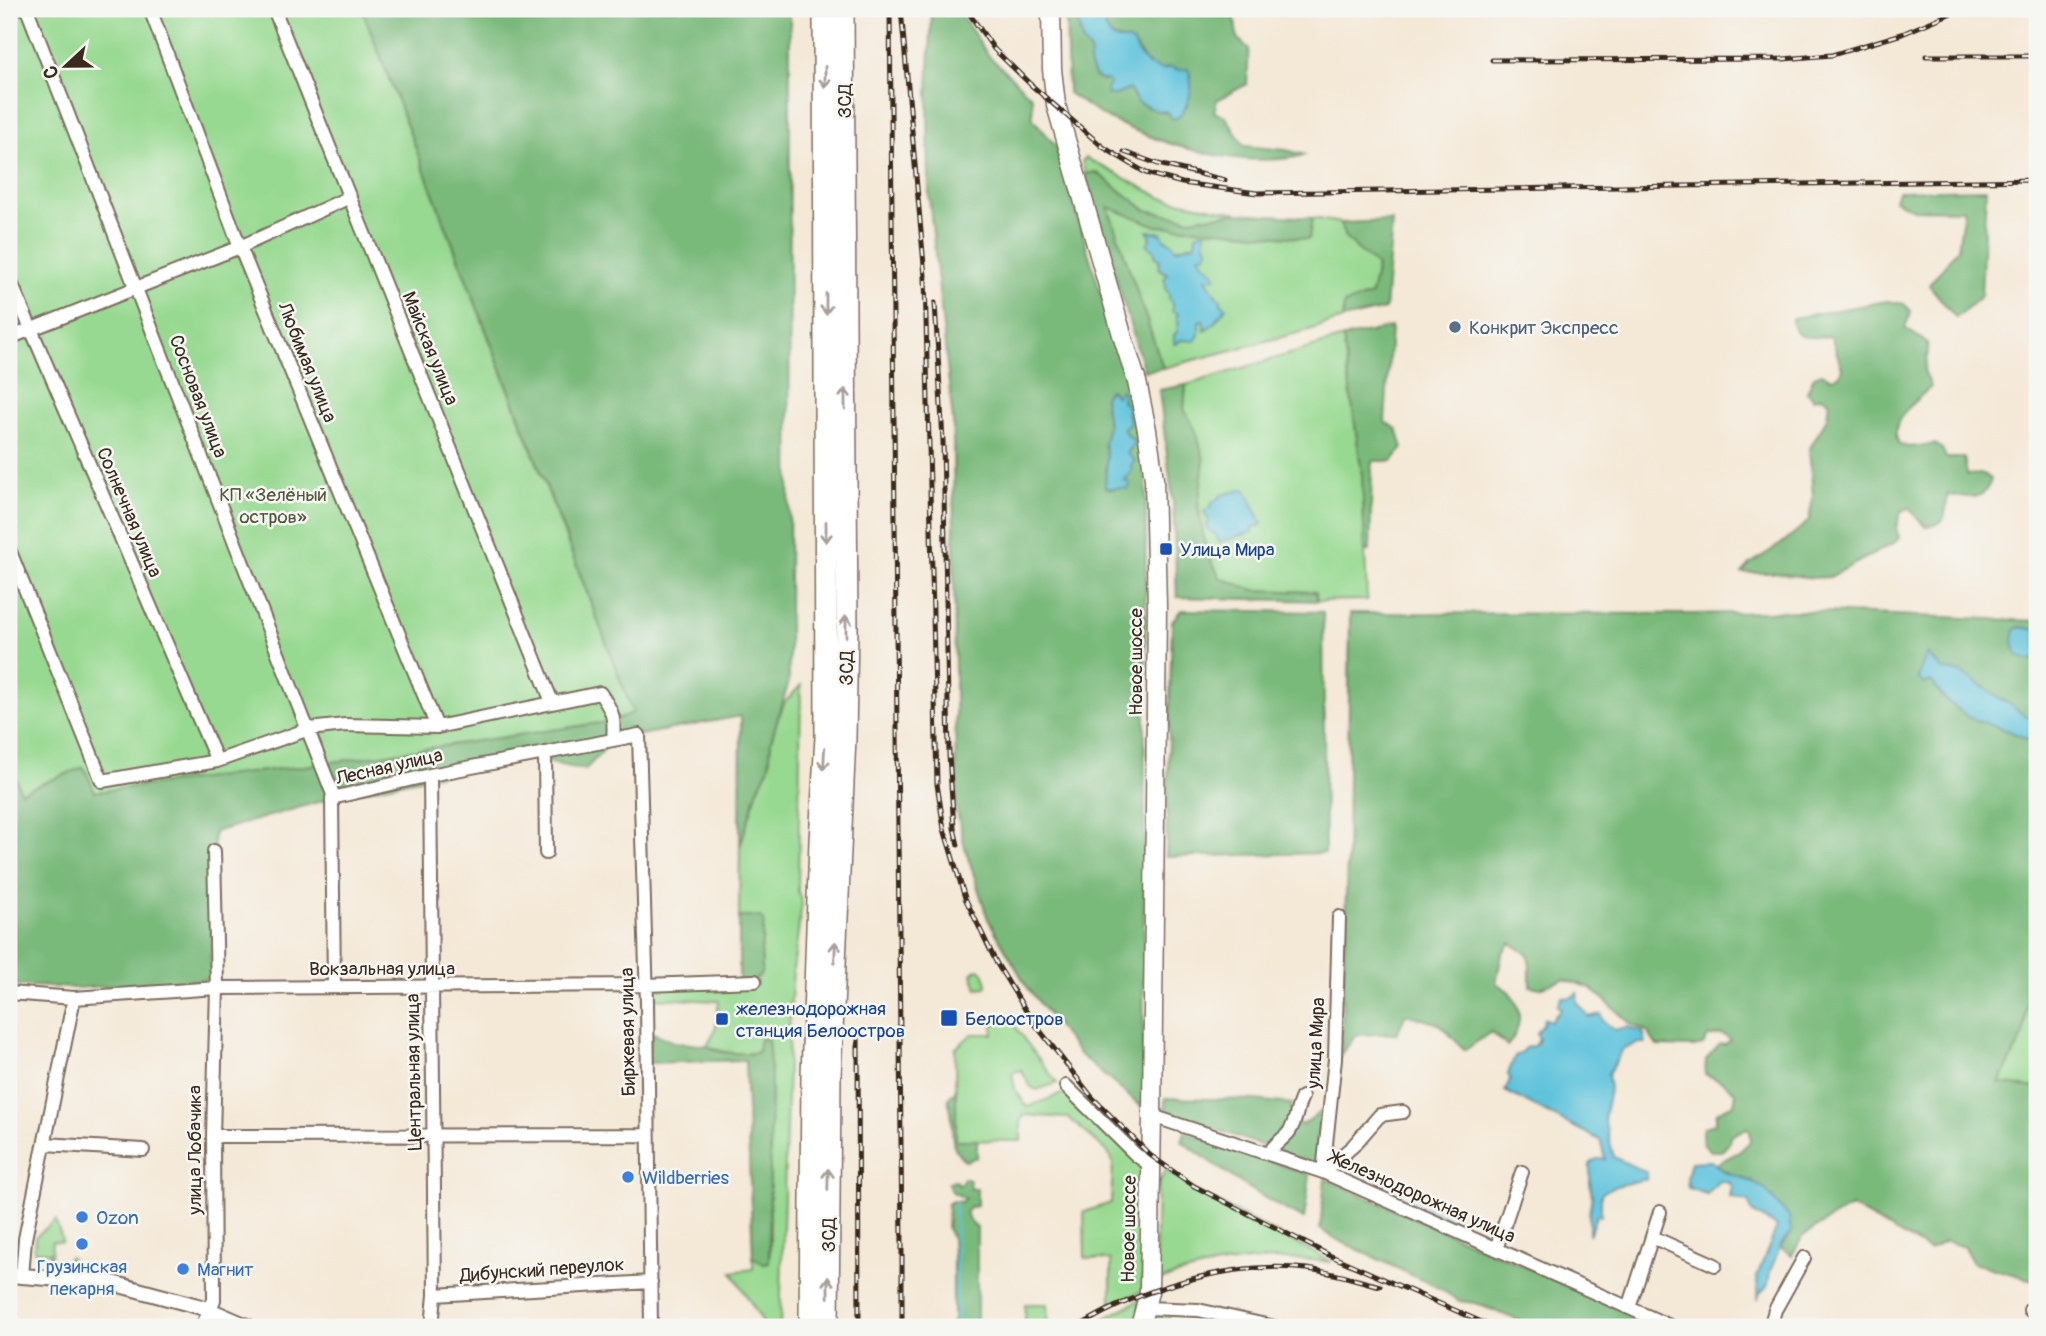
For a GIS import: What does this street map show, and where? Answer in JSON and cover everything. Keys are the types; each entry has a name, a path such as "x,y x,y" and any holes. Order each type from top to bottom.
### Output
{"highway":[{"name":"ЗСД","path":"824,9 826,710 812,1076 819,1248 828,1327"},
{"name":"ЗСД","path":"810,1327 819,1248 830,1077 845,737 844,9"}],"main road":[{"name":"Новое шоссе","path":"1051,9 1052,69 1056,105 1137,382 1154,479 1157,606 1152,1116 1149,1292 1140,1327"}],"street":[{"name":"Сосновая улица","path":"27,9 334,797"},
{"name":"Любимая улица","path":"150,9 240,247 437,727"},
{"name":"Майская улица","path":"274,9 552,702"},
{"path":"9,338 240,247 350,197"},
{"name":"Солнечная улица","path":"9,278 217,761"},
{"path":"9,549 102,781 217,761 309,729 345,725 437,727 600,693 615,720 613,740"},
{"name":"Лесная улица","path":"334,987 332,798 430,775 639,735"},
{"name":"Биржевая улица","path":"639,735 651,1327"},
{"path":"545,753 546,853"},
{"name":"Центральная улица","path":"430,775 435,1295 432,1327"},
{"name":"улица Лобачика","path":"211,1311 214,1300 213,1136 217,988 214,852"},
{"name":"улица Мира","path":"1322,1172 1335,1059 1339,917"},
{"name":"Вокзальная улица","path":"9,993 74,998 217,988 646,985 755,981"},
{"path":"74,998 26,1239 16,1275 112,1283 167,1296 249,1327"},
{"path":"1066,1086 1136,1155 1150,1165"},
{"path":"1269,1154 1289,1132 1302,1097"},
{"path":"1322,1172 1353,1146 1380,1115 1403,1112"},
{"name":"Железнодорожная улица","path":"1152,1116 1322,1172 1672,1327"},
{"path":"213,1136 648,1135"},
{"path":"45,1144 143,1150"},
{"path":"1496,1249 1522,1172"},
{"path":"1629,1308 1660,1212"},
{"path":"1653,1237 1715,1265"},
{"path":"1769,1327 1775,1310 1804,1258"},
{"name":"Дибунский переулок","path":"435,1295 651,1282"},
{"path":"1146,1308 1198,1310 1275,1327"},
{"path":"202,1327 211,1311"}],"green space":[{"name":"КП «Зелёный остров»","path":"9,9 362,9 633,713 607,722 313,765 94,792 83,767 21,792 9,762"},
{"path":"362,9 790,9 789,681 771,741 769,767 758,789 740,846 741,716 613,740 585,770 522,757 339,796 214,832 210,979 76,988 9,985 9,762 21,792 84,767 95,792 313,765 607,722 633,713"},
{"path":"932,9 957,9 989,56 1032,97 1033,119 1056,146 1126,377 1146,481 1143,1108 1079,1054 1027,987 988,919 964,844 956,807 953,421 929,197 928,92","holes":["1112,390 1116,396 1123,394 1122,402 1130,422 1123,429 1127,442 1123,487 1110,489 1105,487 1107,456 1104,443 1108,426 1104,397"]},
{"path":"1066,9 1075,9 1082,40 1090,51 1093,75 1096,78 1107,80 1122,91 1129,89 1139,103 1176,118 1187,105 1190,74 1169,67 1163,70 1147,63 1131,42 1110,35 1101,20 1103,9 1234,9 1237,38 1249,49 1247,84 1217,100 1214,112 1225,116 1244,146 1306,155 1256,160 1205,153 1155,139 1099,113 1068,93"},
{"path":"1086,158 1162,198 1239,213 1190,219 1146,210 1096,172 1085,174 1082,161"},
{"path":"1096,172 1146,210 1190,219 1239,213 1312,218 1309,239 1157,226 1108,207 1163,368 1144,371 1085,174"},
{"path":"1986,189 1981,296 1956,318 1929,285 1958,248 1964,210 1913,209 1895,200 1898,191"},
{"path":"1108,207 1157,226 1308,239 1312,218 1341,223 1345,238 1377,266 1371,295 1344,304 1343,319 1163,368","holes":["1151,237 1172,243 1175,249 1195,243 1204,243 1208,248 1206,254 1198,255 1203,264 1205,279 1221,303 1219,317 1205,330 1203,319 1199,321 1195,338 1180,340 1178,314 1166,283 1169,274 1159,269 1157,255 1147,245"]},
{"path":"1392,221 1385,309 1343,319 1344,304 1371,295 1377,266 1345,238 1341,223"},
{"path":"1887,301 1904,304 1911,311 1905,328 1927,343 1928,352 1924,370 1931,387 1910,405 1899,420 1896,436 1900,445 1909,447 1935,444 1942,449 1946,458 1964,458 1967,475 1984,474 1991,480 1988,488 1974,497 1947,495 1944,517 1933,526 1926,527 1909,508 1901,511 1896,528 1899,537 1894,543 1830,577 1742,573 1750,564 1809,521 1813,495 1809,450 1827,418 1829,401 1822,397 1813,399 1807,392 1814,376 1822,373 1830,378 1839,376 1842,368 1831,336 1800,335 1793,326 1792,318"},
{"path":"1391,327 1385,422 1397,429 1403,448 1392,461 1372,461 1370,551 1365,551 1362,475 1343,338"},
{"path":"1343,338 1362,475 1367,600 1317,601 1315,592 1254,590 1220,578 1206,550 1198,506 1204,460 1184,409 1186,385","holes":["1212,507 1255,526 1253,528 1209,519"]},
{"path":"1186,385 1184,409 1196,431 1204,460 1198,506 1206,550 1220,578 1254,590 1316,592 1317,601 1177,597 1173,503 1159,390"},
{"path":"1181,610 1323,612 1325,853 1166,857 1172,621"},
{"path":"1798,611 2037,621 2037,630 2020,627 2027,659 2037,659 2037,723 1965,675 1943,670 1927,654 1931,681 1944,698 1968,717 2032,741 2032,753 2037,754 2037,976 2028,996 2023,1036 1999,1083 2037,1088 2037,1281 1973,1263 1964,1247 1946,1241 1929,1250 1851,1207 1803,1236 1792,1255 1780,1247 1791,1233 1769,1194 1755,1183 1726,1172 1716,1164 1739,1152 1751,1141 1750,1131 1747,1128 1730,1136 1729,1143 1722,1151 1710,1151 1703,1144 1704,1127 1715,1124 1717,1112 1734,1104 1736,1093 1723,1082 1705,1074 1706,1060 1720,1044 1725,1045 1731,1040 1722,1034 1708,1037 1703,1045 1693,1047 1657,1046 1647,1031 1632,1025 1591,988 1564,979 1540,988 1530,986 1528,954 1510,943 1502,954 1496,983 1510,993 1519,1013 1518,1027 1507,1046 1491,1032 1465,1050 1439,1024 1406,1014 1397,1033 1356,1035 1341,1055 1350,613 1696,614"},
{"path":"801,685 798,891 802,903 793,969 789,1029 780,1327 766,1327 732,1272 753,1269 753,1257 764,1264 770,1254 770,1161 760,1039 758,1052 752,1053 726,1052 707,1046 715,1031 719,1001 652,998 646,986 753,981 762,963 763,934 760,917 739,917 740,846 758,789 769,767 771,741 776,723 785,702"},
{"path":"739,917 760,917 764,921 761,974 754,981 739,981"},
{"path":"979,969 983,972 986,987 977,988 972,974"},
{"path":"2037,976 2037,1088 1999,1084 2023,1036 2028,996"},
{"path":"1009,1016 1057,1083 1037,1090 1031,1087 1021,1070 1012,1073 1015,1089 1027,1107 1065,1093 1143,1165 1142,1291 1111,1304 1111,1260 1085,1258 1084,1212 1111,1203 1113,1163 1108,1152 1069,1118 1024,1115 1021,1122 1021,1141 956,1140 955,1049 972,1034 993,1034 993,1024 999,1024 999,1017"},
{"path":"652,1033 674,1042 707,1046 720,1052 749,1054 758,1052 760,1039 768,1039 771,1074 769,1262 764,1264 753,1257 745,1060 647,1063"},
{"path":"956,1090 956,1140 977,1140 977,1157 966,1161 956,1150 953,1138 948,1099"},
{"path":"1165,1098 1254,1100 1292,1104 1290,1120 1302,1125 1325,1109 1316,1165 1165,1111"},
{"path":"1185,1132 1310,1175 1304,1219 1256,1193 1197,1152 1182,1141"},
{"path":"1165,1170 1195,1191 1332,1262 1288,1259 1243,1262 1198,1269 1155,1282 1157,1188"},
{"path":"964,1178 970,1181 971,1189 977,1189 977,1206 969,1207 966,1212 977,1228 977,1327 953,1327 953,1253 952,1238 947,1228 948,1203 961,1202 965,1198 952,1192 948,1183 954,1180 960,1185"},
{"path":"1325,1179 1649,1321 1636,1327 1623,1323 1617,1327 1535,1327 1475,1303 1459,1301 1439,1288 1320,1229"},
{"path":"56,1220 62,1242 52,1241 51,1260 67,1261 68,1257 71,1257 70,1267 49,1265 49,1252 34,1251 35,1237"},
{"path":"1141,1299 1134,1327 1088,1327"},
{"path":"1025,1304 1047,1304 1048,1327 1025,1327"},
{"path":"1154,1309 1172,1309 1166,1327 1148,1327"}],"water":[{"path":"1075,9 1103,9 1101,19 1111,37 1134,44 1148,65 1163,70 1169,67 1188,69 1190,96 1176,119 1171,118 1167,112 1154,110 1137,102 1129,89 1116,95 1107,95 1106,88 1110,84 1107,80 1094,76 1089,64 1091,55 1083,44"},
{"path":"1148,231 1161,233 1176,249 1195,244 1196,235 1206,232 1206,254 1198,256 1215,274 1216,277 1206,279 1226,307 1207,330 1205,331 1203,320 1199,321 1199,335 1195,341 1180,340 1174,344 1174,335 1178,331 1178,314 1172,311 1172,303 1165,288 1164,279 1168,274 1159,269 1160,260 1155,257 1155,251 1147,245 1151,237"},
{"path":"1112,390 1116,396 1121,390 1123,394 1122,401 1127,406 1130,422 1123,429 1134,440 1127,453 1135,461 1131,465 1132,471 1124,480 1129,482 1127,489 1105,487 1107,456 1104,443 1108,426 1104,397"},
{"path":"1245,489 1262,523 1253,528 1253,532 1219,542 1215,533 1207,527 1209,519 1204,511 1222,495"},
{"path":"2020,627 2037,630 2037,659 2027,660 2016,653 2013,636 2015,630"},
{"path":"1926,654 1943,670 1965,675 2037,723 2037,754 2032,753 2032,741 1968,717 1944,698 1931,681 1924,684 1918,678"},
{"path":"1578,993 1577,1002 1589,1017 1601,1014 1603,1021 1615,1030 1627,1027 1643,1032 1646,1043 1623,1049 1608,1074 1610,1089 1604,1119 1614,1157 1647,1173 1646,1179 1612,1187 1601,1194 1601,1216 1597,1214 1589,1235 1592,1196 1590,1164 1597,1159 1605,1159 1600,1140 1505,1091 1515,1056 1525,1048 1534,1046 1539,1040 1537,1033 1544,1018 1551,1021 1561,1009 1557,1005 1562,997 1570,998"},
{"path":"1711,1161 1724,1172 1764,1188 1789,1217 1791,1233 1782,1243 1770,1271 1768,1285 1759,1294 1758,1300 1757,1276 1777,1227 1752,1212 1749,1202 1730,1197 1730,1183 1719,1181 1707,1194 1688,1188 1687,1177 1691,1162"}],"waterway":[{"path":"1338,1170 1379,1188"},
{"path":"1394,1194 1456,1221"},
{"path":"955,1203 957,1327"}],"railway":[{"path":"890,9 902,1327"},
{"path":"901,9 925,276 937,784 944,829 965,898 997,964 1031,1019 1092,1097 1150,1155 1194,1186 1329,1255 1493,1327"},
{"path":"966,9 994,49 1103,147 1146,173 1182,183 1257,193 2037,180"},
{"path":"1492,60 1783,59 1832,55 1902,34 1961,9"},
{"path":"1926,56 2037,56"},
{"path":"1124,152 1158,164 1225,180"},
{"path":"935,303 943,441 949,755 954,828 958,845"},
{"path":"858,1032 859,1327"},
{"path":"1078,1327 1158,1289 1218,1273 1278,1267 1307,1269 1380,1286"}],"place":[{"name":"Конкрит Экспресс","path":"1455,327"},
{"name":"Улица Мира","path":"1166,549"},
{"name":"Белоостров","path":"949,1018"},
{"name":"железнодорожная станция Белоостров","path":"722,1019"},
{"name":"Wildberries","path":"628,1177"},
{"name":"Ozon","path":"82,1217"},
{"name":"Грузинская пекарня","path":"82,1244"},
{"name":"Магнит","path":"183,1269"}]}
